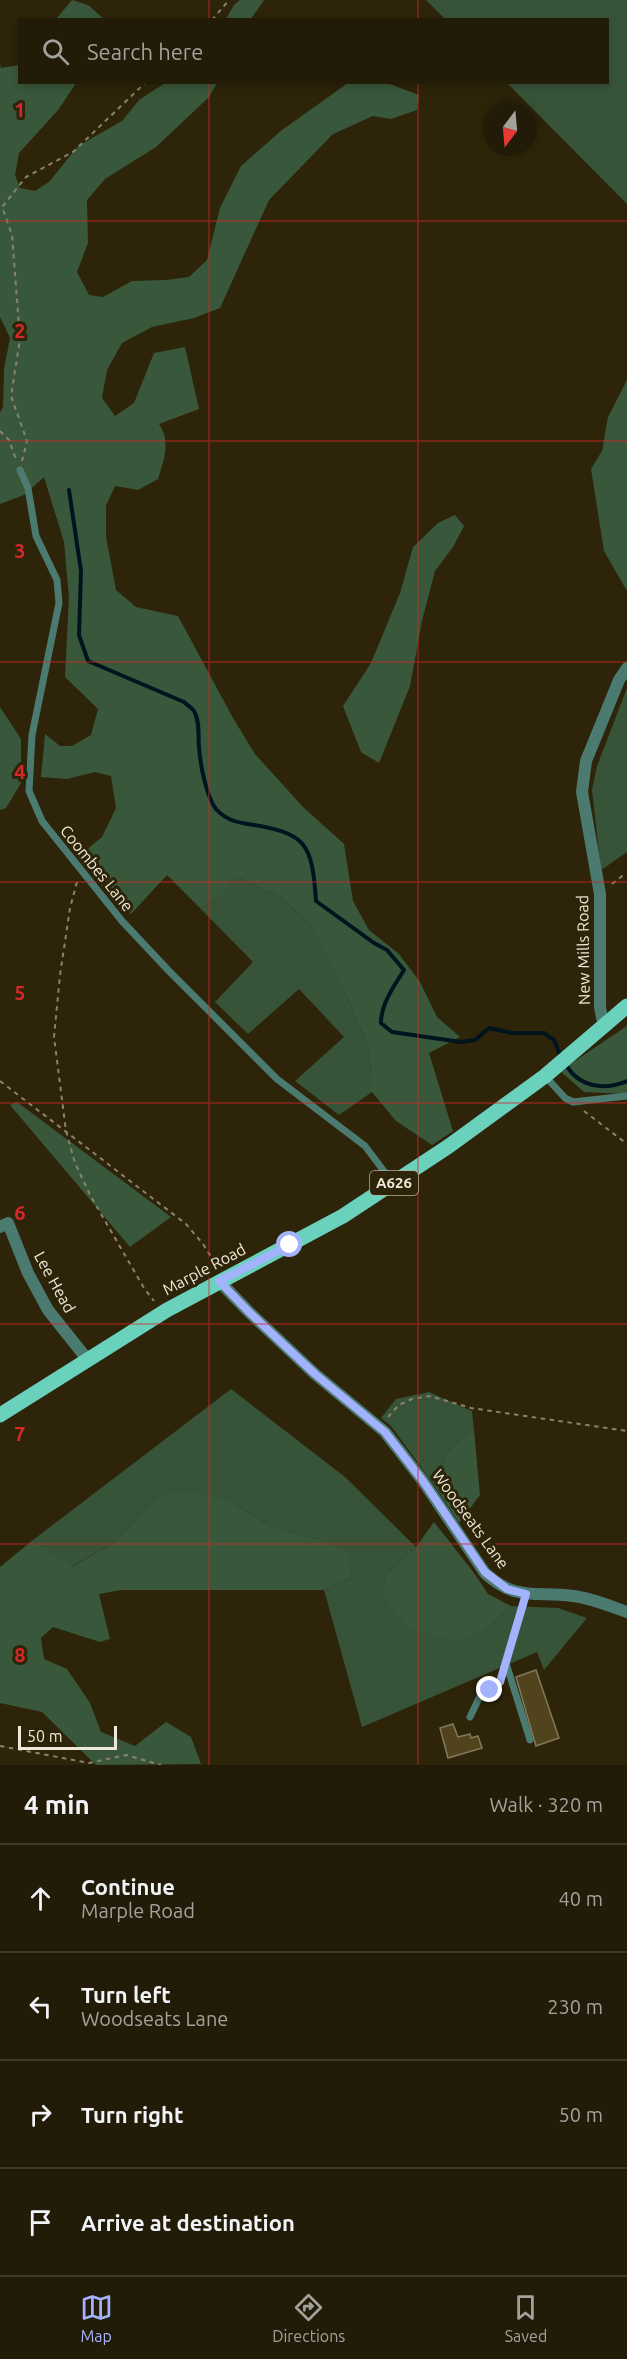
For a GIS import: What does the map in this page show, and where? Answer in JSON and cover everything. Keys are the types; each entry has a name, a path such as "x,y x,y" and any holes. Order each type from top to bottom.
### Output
{"main road":[{"name":"Marple Road","path":"0,1415 163,1312 343,1216 545,1076 627,1006"}],"street":[{"name":"New Mills Road","path":"606,1024 600,1007 600,894 582,792 586,761 627,668"},
{"name":"Lee Head","path":"0,1227 8,1223 28,1273 48,1310 87,1359"},
{"name":"Woodseats Lane","path":"222,1279 249,1312 315,1374 385,1432 423,1481 485,1572 507,1589 526,1594 574,1596 627,1612"}],"lane":[{"name":"Coombes Lane","path":"20,470 28,488 36,536 57,580 59,603 32,735 29,791 42,820 122,921 225,1028 277,1078 365,1146 393,1183"},
{"path":"545,1076 565,1098 573,1102 627,1096"},
{"path":"470,1717 480,1696 500,1682 526,1594"},
{"path":"506,1662 530,1740"}],"path":[{"path":"214,18 230,0"},
{"path":"20,470 27,441 11,396 20,339 12,235 2,207 26,177 73,152 144,84"},
{"path":"0,431 9,440 20,470"},
{"path":"80,870 70,908 54,1037 66,1131 75,1162 90,1195 144,1288 163,1312"},
{"path":"600,894 626,873"},
{"path":"0,1081 186,1224 203,1244 222,1279"},
{"path":"573,1102 627,1144"},
{"path":"379,1427 399,1405 412,1399 430,1396 471,1408 627,1431"},
{"path":"0,1746 89,1763 126,1755 161,1765"}],"green space":[{"path":"72,0 88,5 103,18 57,18"},
{"path":"240,0 264,0 252,18 227,18 234,5"},
{"path":"426,0 627,0 627,204 537,113 537,102 526,102 508,84 609,84 609,18 444,18"},
{"path":"0,64 1,68 18,65 18,84 75,84 59,109 19,153 15,175 20,188 35,191 49,182 78,146 122,121 139,100 163,84 216,84 209,97 156,147 105,179 87,200 88,243 77,272 89,295 103,297 132,281 189,277 207,260 220,208 241,166 282,130 347,84 390,84 419,95 417,110 391,119 373,116 333,134 269,200 220,308 194,318 152,327 122,343 107,370 102,398 115,416 134,403 154,353 185,347 199,409 159,424 166,444 158,479 138,490 115,486 106,506 106,537 116,590 136,607 178,616 255,754 303,807 344,844 353,901 369,930 399,954 420,982 437,1017 460,1037 429,1053 453,1131 432,1145 396,1121 372,1092 368,1046 344,990 314,928 282,898 235,876 222,897 200,908 167,875 131,914 102,886 80,855 102,837 116,808 111,776 95,772 67,779 41,777 45,734 60,746 72,746 91,735 98,709 65,677 69,597 64,542 44,477 24,495 0,504 0,412 3,408 4,369 10,338 0,317"},
{"path":"627,380 627,591 604,551 591,469 602,451 608,417"},
{"path":"455,515 464,526 453,547 435,571 422,621 410,686 379,763 361,752 343,706 371,663 400,593 413,547 438,523"},
{"path":"627,688 627,852 601,870 592,790 597,766"},
{"path":"0,707 21,739 21,783 6,808 0,810"},
{"path":"235,876 282,898 315,929 344,990 368,1046 372,1092 339,1115 295,1081 344,1037 299,989 248,1034 215,1002 253,962 200,908 222,897"},
{"path":"627,1026 627,1094 584,1092 560,1071"},
{"path":"17,1102 171,1217 130,1247 10,1105"},
{"path":"231,1389 345,1477 416,1547 388,1572 485,1630 511,1606 558,1608 587,1618 544,1670 537,1652 362,1727 324,1590 352,1577 349,1554 325,1541 270,1526 228,1500 160,1495 113,1543 71,1567 33,1540"},
{"path":"429,1392 472,1411 474,1430 458,1441 448,1453 434,1485 391,1426 381,1418 396,1399"},
{"path":"474,1430 480,1495 459,1523 434,1485 448,1453 458,1441"},
{"path":"192,1493 228,1500 270,1526 325,1541 350,1554 352,1577 324,1590 121,1590 99,1594 110,1639 100,1642 53,1627 41,1638 44,1659 67,1669 90,1703 101,1732 135,1746 166,1722 191,1737 201,1764 96,1765 42,1712 0,1703 0,1567 33,1540 72,1567 113,1543 160,1495"},
{"path":"434,1522 488,1594 511,1606 485,1630 454,1641 407,1626 382,1595 388,1572 416,1547"}],"building":[{"path":"536,1670 559,1738 536,1746 516,1677"},
{"path":"453,1724 458,1737 470,1734 471,1738 478,1736 482,1748 448,1758 440,1728"}],"waterway":[{"path":"69,490 81,571 79,635 88,661 184,702 191,708 197,719 204,779 216,809 230,820 267,827 294,837 308,853 312,865 316,901 387,950 404,970 386,1002 381,1023 392,1032 461,1042 475,1040 489,1028 512,1033 544,1033 554,1040 561,1057"},
{"path":"565,1063 577,1077 592,1085 609,1086 627,1081"}],"route":[{"path":"290,1245 219,1281 315,1374 385,1432 423,1481 485,1572 496,1583 507,1589 526,1594 522,1614 512,1638 500,1682 490,1690"}]}
